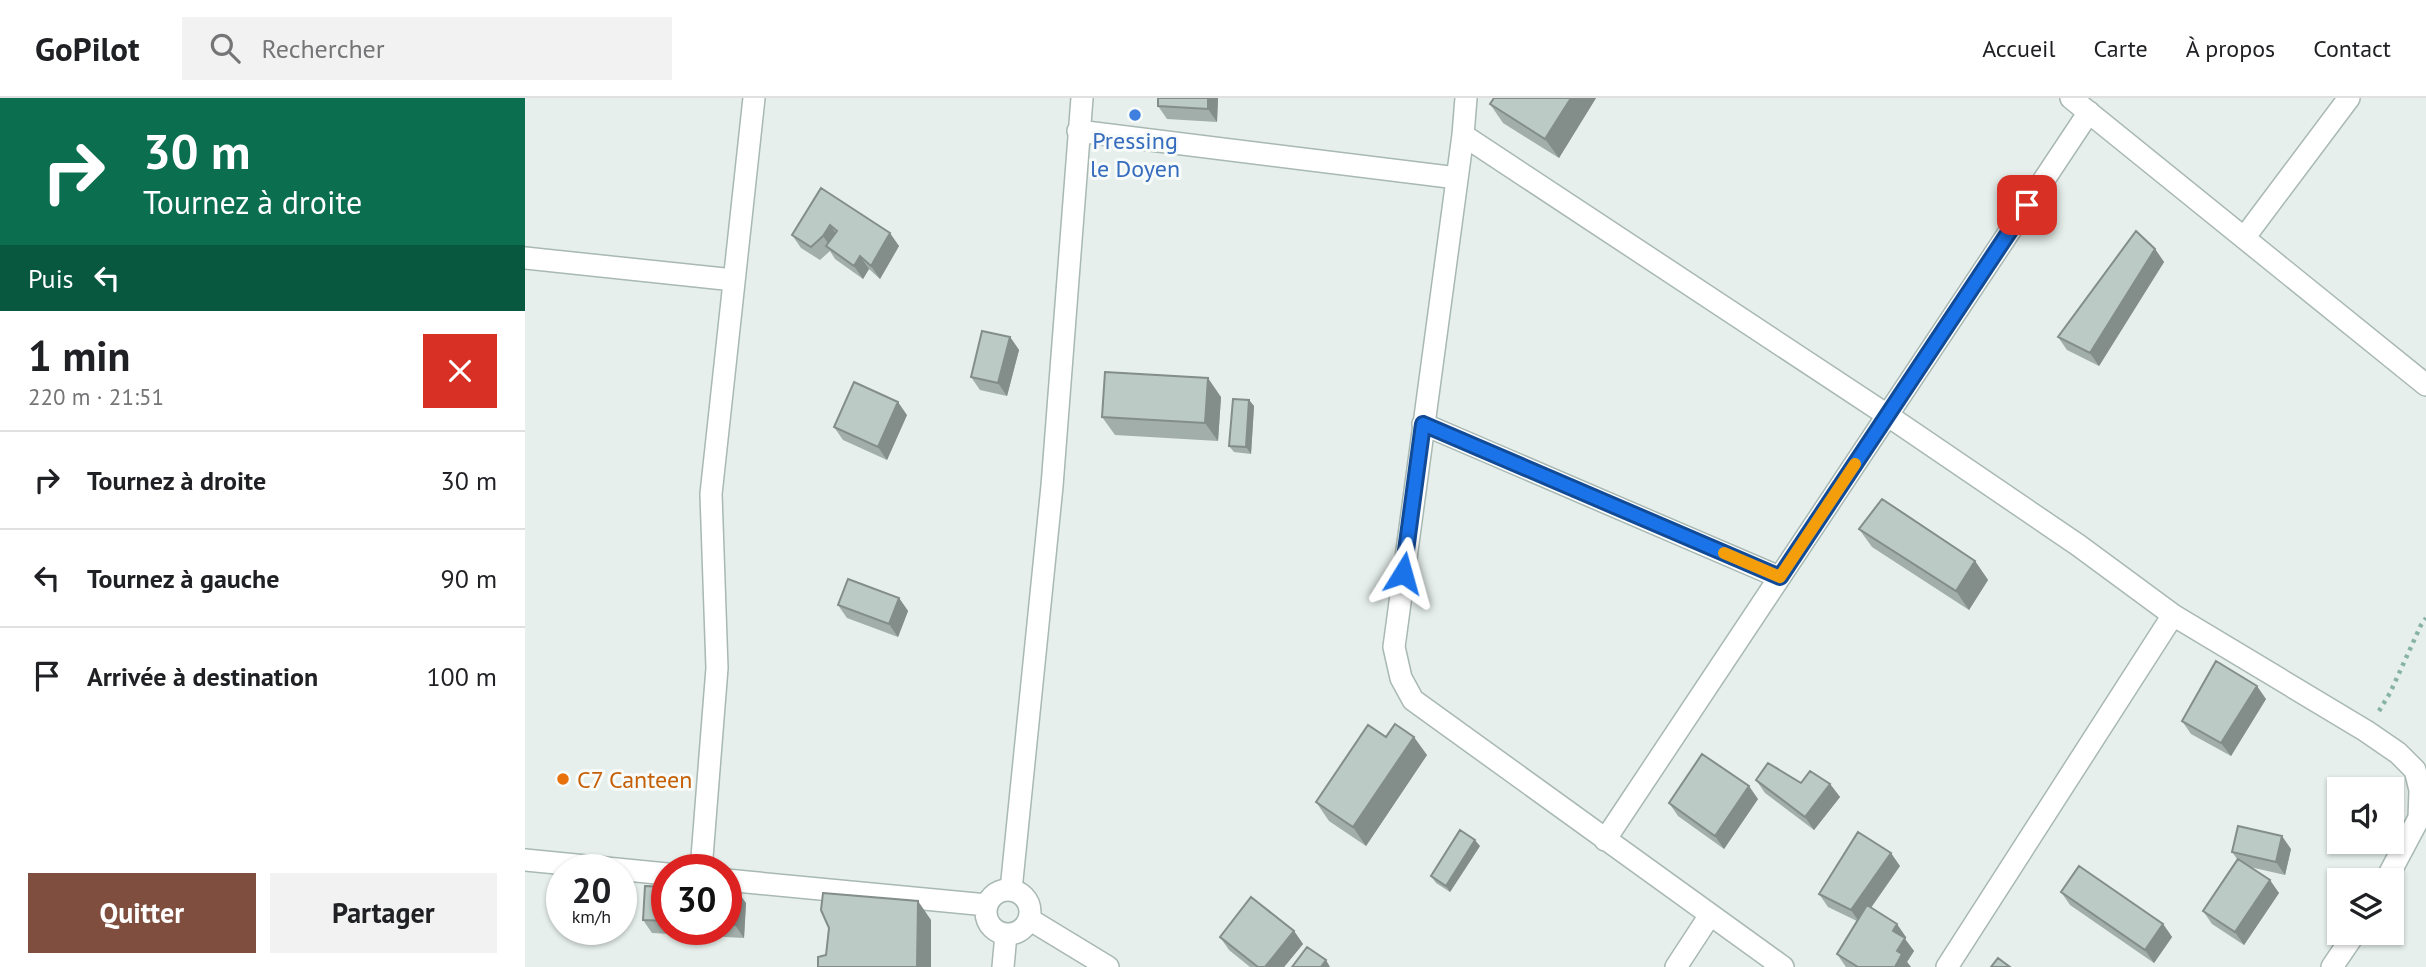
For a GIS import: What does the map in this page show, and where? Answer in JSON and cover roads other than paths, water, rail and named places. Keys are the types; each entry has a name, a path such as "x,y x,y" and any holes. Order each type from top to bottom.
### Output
{"street":[{"path":"702,854 717,668 711,494 754,98"},
{"path":"1011,890 1052,486 1082,98"},
{"path":"1466,98 1394,647 1401,678 1413,700 1783,967"},
{"path":"2071,98 2426,385"},
{"path":"2244,237 2349,98"},
{"path":"1605,840 2089,112"},
{"path":"1078,131 1457,178"},
{"path":"1463,135 1887,415 2078,545 2173,615 2398,753 2415,770 2420,790 2419,818 2392,868"},
{"path":"525,258 734,279"},
{"path":"1423,424 1780,577"},
{"path":"1947,967 2173,615"},
{"path":"525,860 651,872"},
{"path":"742,882 987,905"},
{"path":"1011,890 1020,893 1027,900 1029,919 1024,928 1016,933 1006,934 996,931 989,924 987,905 992,896 1011,890"},
{"path":"1676,967 1710,915"},
{"path":"1029,919 1108,967"},
{"path":"1003,967 1006,934"},
{"path":"2332,967 2347,945"}],"place":[{"name":"Pressing le Doyen","path":"1135,115"},
{"name":"C7 Canteen","path":"563,779"}]}
